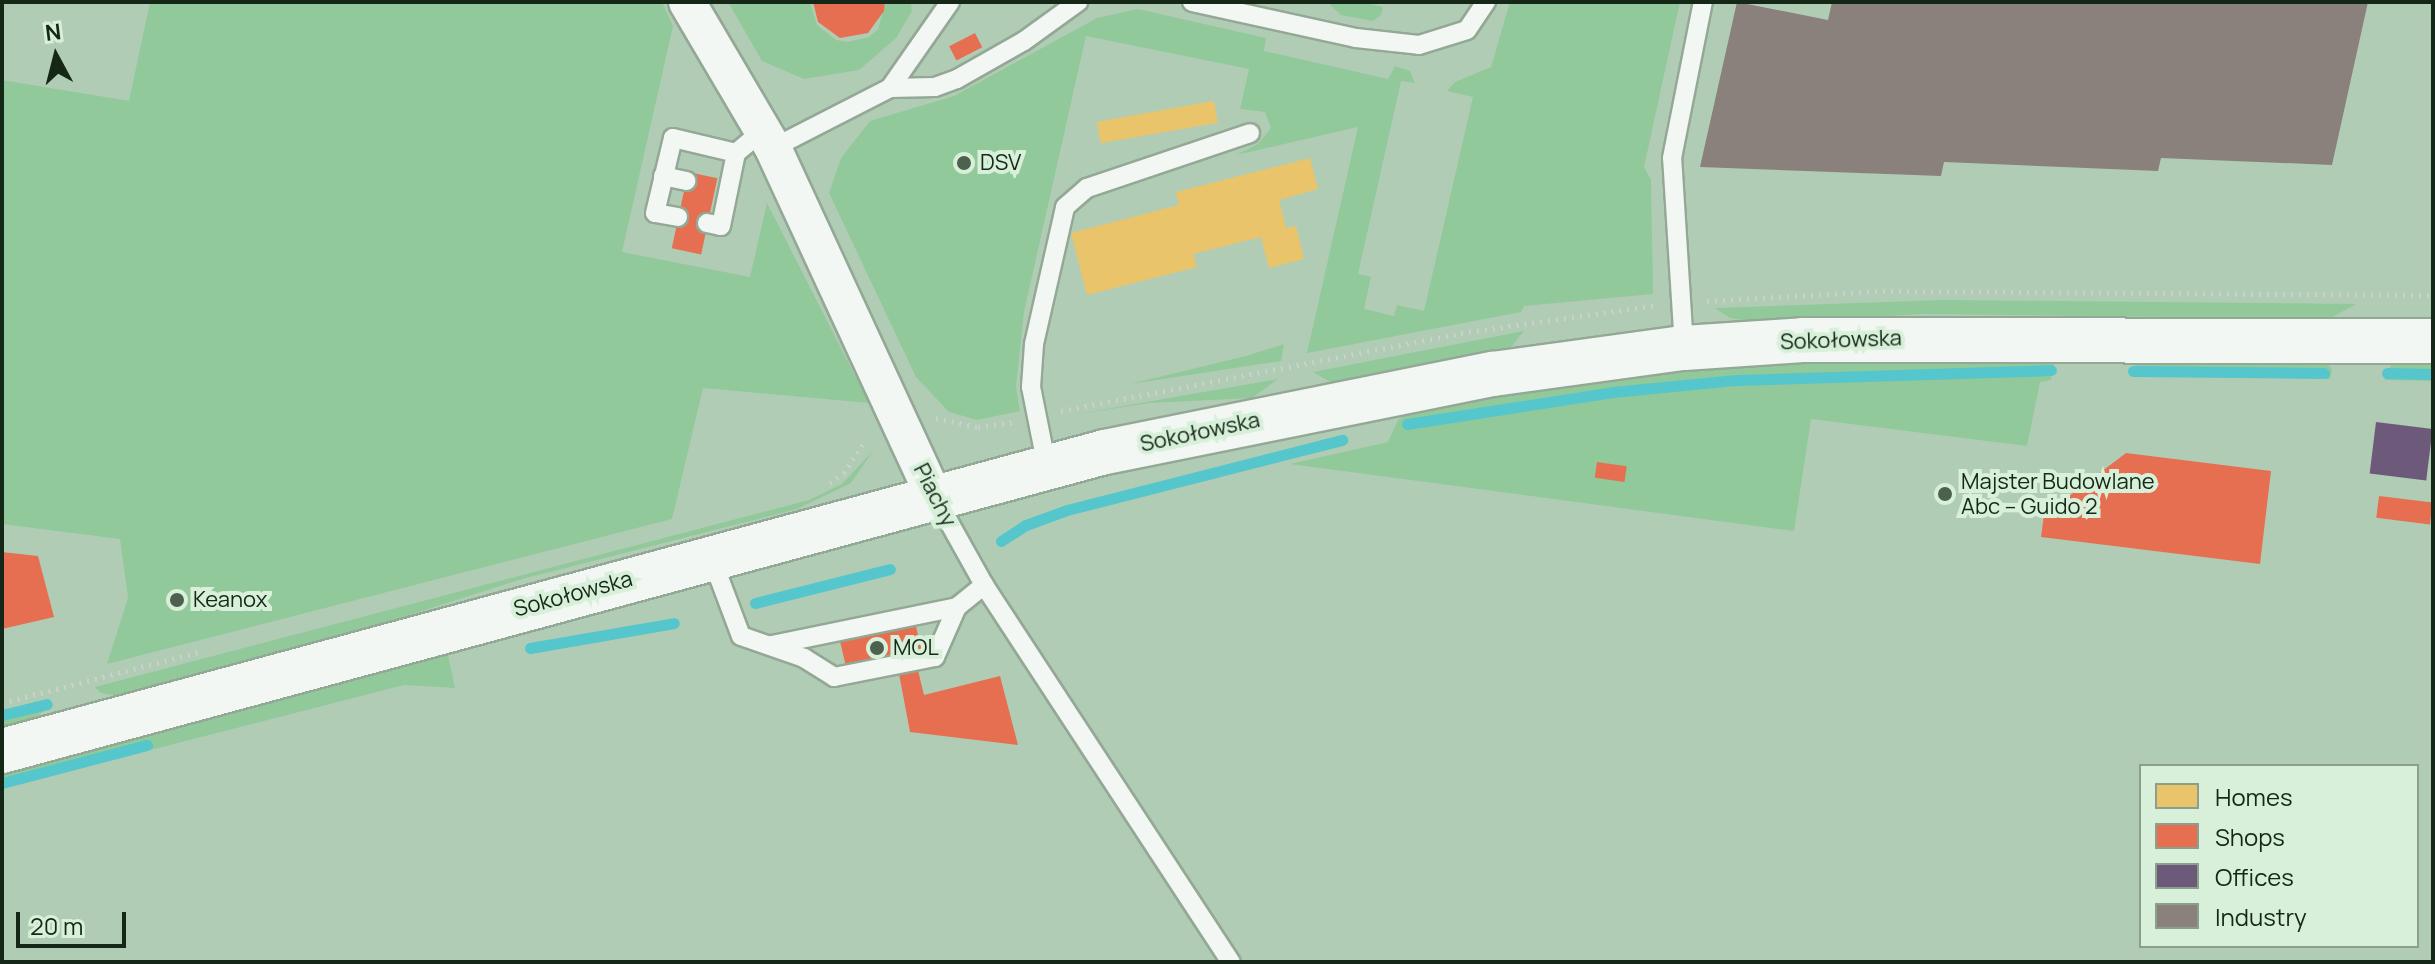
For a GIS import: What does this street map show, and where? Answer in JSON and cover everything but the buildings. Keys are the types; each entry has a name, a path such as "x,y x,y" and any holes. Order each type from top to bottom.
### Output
{"street":[{"name":"Piachy","path":"687,2 768,139 935,498"},
{"name":"Sokołowska","path":"2,751 1047,467 1493,374 1684,348 1894,338 2433,341"}],"lane":[{"path":"890,88 950,2"},
{"path":"678,217 655,213 673,138 736,153 890,88 935,87 957,79 1024,41 1078,2"},
{"path":"1192,2 1356,38 1419,45 1467,30 1486,2"},
{"path":"1684,348 1672,158 1703,2"},
{"path":"1047,467 1030,395 1034,344 1065,207 1072,195 1250,133"},
{"path":"707,223 721,226 722,188 736,153"},
{"path":"663,176 686,181"},
{"name":"Piachy","path":"935,498 984,585 1231,962"},
{"path":"712,559 736,629 761,645 804,658 829,676 854,677 935,657 957,607 984,585"},
{"path":"761,645 957,607"}],"green space":[{"path":"150,2 662,2 673,26 622,252 750,277 767,203 869,403 703,388 672,519 107,664 128,598 120,539 2,524 2,80 129,101"},
{"path":"728,2 810,2 817,25 836,40 847,42 869,37 878,29 886,2 911,2 912,11 896,38 859,70 804,79 762,61"},
{"path":"1361,2 1383,7 1381,15 1373,21 1341,15 1328,3"},
{"path":"1510,2 1680,2 1644,167 1651,180 1653,294 1524,306 1521,312 1307,353 1358,127 1236,155 1258,144 1271,128 1265,112 1240,109 1249,69 1086,36 1024,312 1016,387 1020,411 977,420 949,412 916,377 829,193 841,158 870,121 954,96 1097,18 1138,9 1266,38 1264,51 1388,79 1395,66 1410,71 1415,83 1401,81 1358,274 1371,277 1364,309 1394,316 1397,305 1424,311 1473,97 1447,91 1455,82 1491,67"},
{"path":"1943,300 2356,304 2329,319 1924,314 1759,323 1730,318 1715,308"},
{"path":"1524,331 1507,352 1334,384 1313,372"},
{"path":"1284,344 1281,361 1130,384 1246,356"},
{"path":"1893,359 2044,359 2053,364 2051,380 2040,382 2027,446 1811,419 1794,531 1290,464 1388,442 1398,420 1414,410 1443,404 1699,367"},
{"path":"2140,359 2326,360 2332,370 2330,379 2139,375 2131,372"},
{"path":"2393,361 2433,361 2433,381 2384,380"},
{"path":"1278,379 1252,398 1149,403 1073,415"},
{"path":"873,451 851,483 797,509 522,579 285,655 125,697 101,693 95,687 809,500 842,484"},
{"path":"448,655 455,688 404,685 2,788 2,771"},
{"path":"50,699 44,711 28,722 2,728 2,711"}],"waterway":[{"path":"1407,424 1613,392 1736,380 2051,370"},
{"path":"2133,371 2324,373"},
{"path":"2387,373 2433,374"},
{"path":"1001,541 1026,525 1067,510 1342,440"},
{"path":"755,603 890,569"},
{"path":"530,648 674,623"},
{"path":"2,715 47,704"},
{"path":"2,783 147,745"}],"place":[{"name":"DSV","path":"964,163"},
{"name":"Majster Budowlane Abc – Guido 2","path":"1945,494"},
{"name":"Keanox","path":"177,600"},
{"name":"MOL","path":"877,648"}]}
